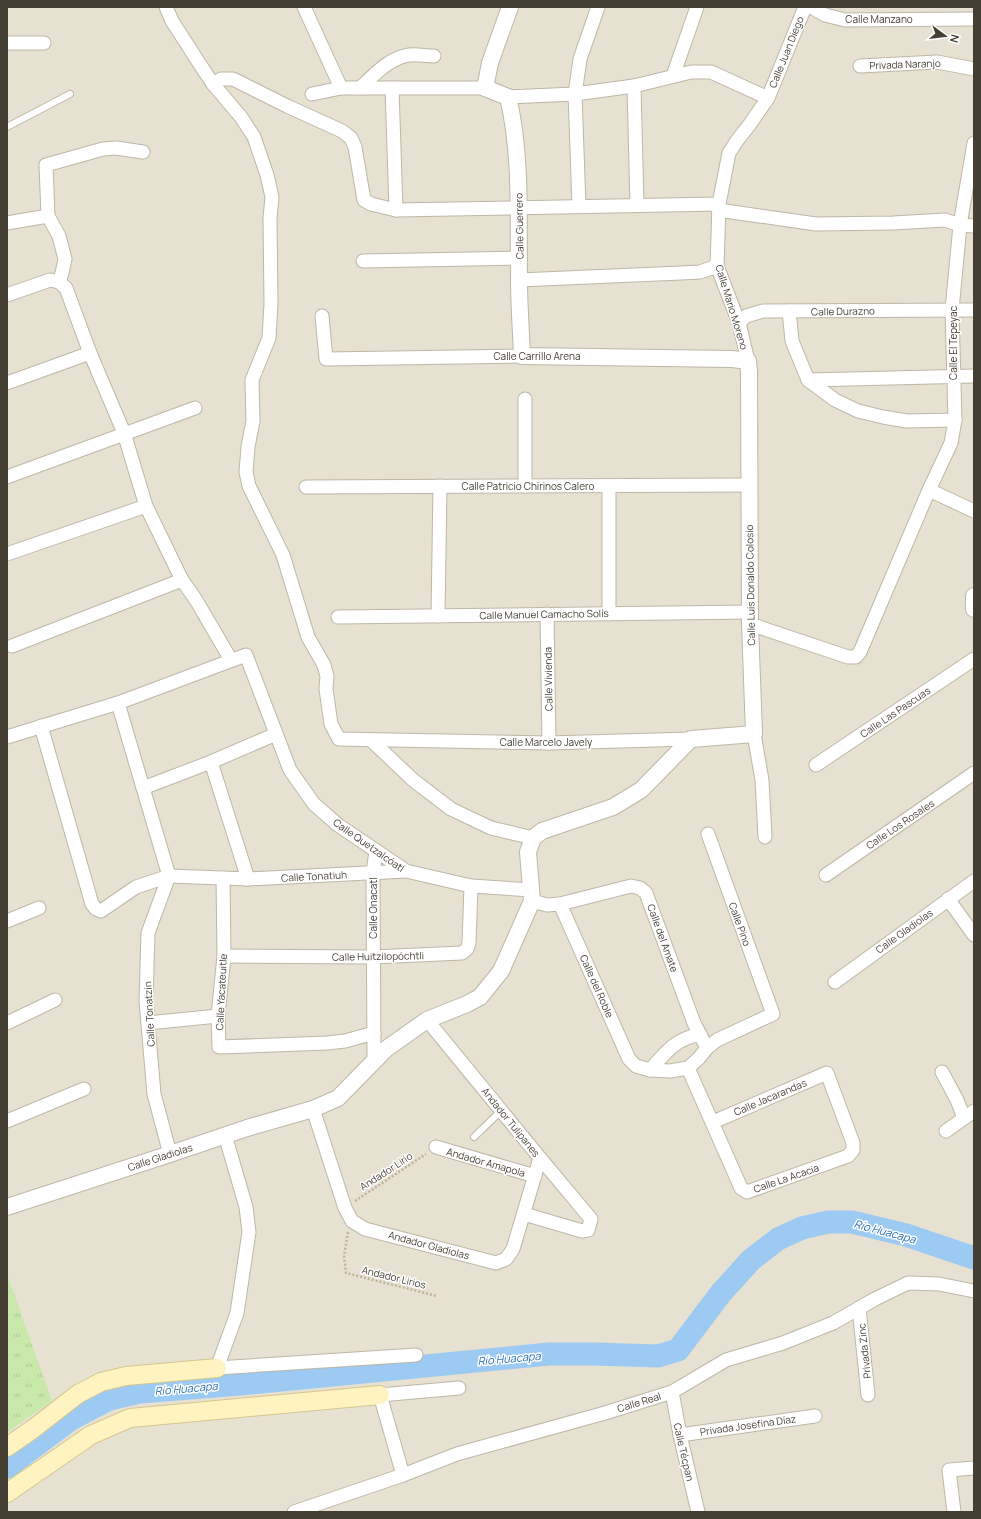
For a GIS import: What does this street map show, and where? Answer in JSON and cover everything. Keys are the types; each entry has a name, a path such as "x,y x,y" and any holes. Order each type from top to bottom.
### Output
{"main road":[{"path":"7,1447 78,1394 101,1382 126,1376 217,1368"},
{"path":"7,1493 91,1435 130,1418 380,1395"}],"street":[{"path":"166,7 172,21 213,84 221,80 233,78 287,106 342,131 351,138 355,147 364,200 371,204 396,210 637,205 719,207 816,224 893,223 945,220 960,225 974,226"},
{"path":"304,7 341,88"},
{"path":"485,88 490,63 510,7"},
{"path":"579,206 574,94 580,60 598,7"},
{"path":"673,76 697,7"},
{"name":"Calle Juan Diego","path":"768,98 805,7"},
{"name":"Calle Manzano","path":"811,7 825,15 845,20 974,19"},
{"path":"7,43 44,43"},
{"path":"360,88 382,67 395,60 409,55 434,56"},
{"name":"Privada Naranjo","path":"860,66 937,62 974,69"},
{"path":"312,94 341,88 485,88 508,97 574,94 634,86 691,72 711,72 768,98"},
{"name":"Calle Marcelo Javely","path":"213,84 242,117 254,137 267,175 272,197 270,218 271,304 269,338 252,380 253,421 248,447 246,472 249,486 283,555 308,638 324,665 327,676 326,689 331,724 339,739 549,743 691,740 754,734"},
{"path":"634,86 637,205"},
{"path":"392,88 396,210"},
{"name":"Calle Guerrero","path":"508,97 513,118 520,208 519,280 522,356"},
{"name":"Calle Mario Moreno","path":"748,361 739,323 717,266 719,207 729,153 768,98"},
{"name":"Calle El Tepeyac","path":"929,490 951,443 955,420 952,310 960,225 974,143"},
{"path":"58,282 62,273 65,259 59,236 48,216 46,165 103,149 116,148 143,152"},
{"path":"7,223 48,216"},
{"path":"364,261 519,258"},
{"path":"519,280 700,272 717,266"},
{"path":"7,295 50,280 58,282 66,288 90,353 124,433 146,506 182,580 196,600 231,660 118,703 7,736"},
{"name":"Calle Durazno","path":"739,323 746,316 763,311 974,310"},
{"path":"789,311 792,341 808,380 835,400 858,411 907,421 955,420"},
{"name":"Calle Carrillo Arena","path":"322,316 326,359 522,356 724,359 748,361"},
{"path":"7,383 90,353"},
{"name":"Calle Luis Donaldo Colosio","path":"748,361 750,618 754,734 762,780 764,837"},
{"path":"808,380 974,376"},
{"path":"525,399 525,486"},
{"path":"7,477 195,408"},
{"name":"Calle Patricio Chirinos Calero","path":"306,487 750,485"},
{"path":"438,616 440,486"},
{"path":"609,486 609,614"},
{"path":"929,490 974,511"},
{"name":"Calle Manuel Camacho Solís","path":"338,617 609,614 750,618 848,657 856,657 860,652 929,490"},
{"path":"7,554 146,506"},
{"path":"12,646 182,580"},
{"path":"974,596 974,608"},
{"name":"Calle Vivienda","path":"548,614 549,743"},
{"name":"Calle Quetzalcóatl","path":"231,660 246,655 290,770 314,804 338,825 406,871 472,886 531,896"},
{"name":"Calle Las Pascuas","path":"816,765 974,659"},
{"path":"42,726 92,904 96,909 101,911 136,887 169,876 118,703"},
{"path":"143,788 211,762 276,734"},
{"path":"371,740 413,780 451,809 490,828 533,838"},
{"path":"531,896 528,852 533,838 542,831 613,807 641,790 691,740"},
{"path":"211,762 248,879"},
{"name":"Calle Los Rosales","path":"826,875 974,773"},
{"name":"Calle Pino","path":"707,1048 717,1040 773,1014 708,834"},
{"name":"Calle Onacatl","path":"374,1061 373,957 374,873 376,851"},
{"name":"Calle Tonatiuh","path":"169,876 248,879 406,871"},
{"name":"Calle Tonatzin","path":"169,876 148,933 146,1001 154,1094 170,1154"},
{"name":"Calle Yacateuitle","path":"223,878 224,956 218,1016 219,1047 328,1043 345,1041 374,1033"},
{"name":"Calle Gladiolas","path":"835,982 974,881"},
{"name":"Calle Huitzilopóchtli","path":"224,956 373,957 462,953 467,949 469,943 472,886"},
{"name":"Calle del Amate","path":"531,896 547,905 560,904 631,886 640,888 646,893 694,1023 707,1048"},
{"name":"Calle Gladiolas","path":"7,1207 225,1135 313,1109 338,1098 386,1049 427,1020 467,1004 480,997 501,972 531,896"},
{"path":"948,899 974,936"},
{"name":"Calle del Roble","path":"560,904 629,1058 636,1066 650,1070"},
{"path":"7,921 40,908"},
{"path":"7,1023 55,1000"},
{"path":"148,1023 218,1016"},
{"name":"Andador Tulipanes","path":"427,1020 591,1219 588,1230 582,1231 524,1214"},
{"path":"650,1070 685,1037 700,1034"},
{"path":"650,1070 670,1071 688,1068 707,1048"},
{"name":"Calle La Acacia","path":"688,1068 741,1188 747,1192 848,1156 852,1150 853,1143 827,1073"},
{"path":"942,1072 957,1100 969,1115 946,1131"},
{"name":"Calle Jacarandas","path":"713,1122 827,1073"},
{"path":"7,1121 84,1089"},
{"path":"313,1109 345,1208 352,1221"},
{"path":"225,1135 246,1207 249,1232 237,1313 217,1368 416,1355"},
{"name":"Andador Amapola","path":"436,1147 535,1176"},
{"path":"524,1214 540,1158"},
{"name":"Andador Gladiolas","path":"352,1221 366,1229 496,1263 506,1258 513,1249 524,1214"},
{"name":"Calle Real","path":"294,1512 403,1475 457,1454 605,1413 672,1392 726,1360 783,1343 832,1323 908,1283 939,1284 974,1291"},
{"name":"Privada Zinc","path":"859,1308 868,1395"},
{"path":"403,1475 380,1395 459,1388"},
{"name":"Calle Técpan","path":"672,1392 680,1435 698,1512"},
{"name":"Privada Josefina Díaz","path":"680,1435 815,1416"},
{"path":"954,1512 949,1470 974,1468"}],"lane":[{"path":"7,127 70,94"},
{"path":"474,1137 502,1111"}],"path":[{"name":"Andador Lirio","path":"345,1208 436,1147"},
{"name":"Andador Lirios","path":"352,1221 346,1237 344,1256 346,1273 437,1296"}],"shaded area":[{"path":"7,7 974,7 974,1512 7,1512"}],"green space":[{"path":"7,1274 52,1401 7,1432"}],"waterway":[{"name":"Río Huacapa","path":"7,1467 71,1419 109,1399 140,1392 240,1384 549,1354 658,1356 678,1350 721,1293 751,1260 778,1239 802,1228 828,1222 852,1222 906,1235 974,1258"}]}
